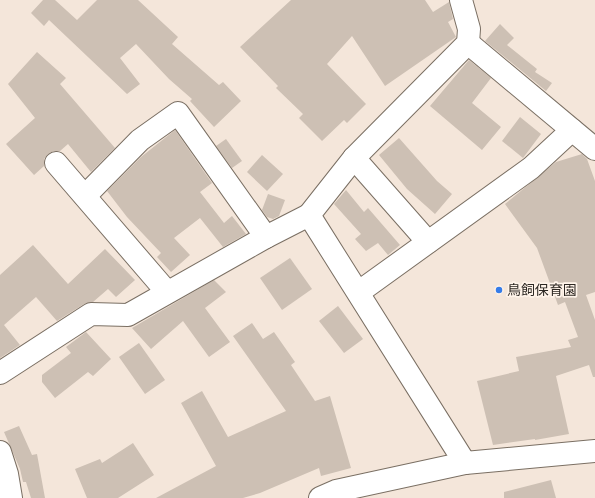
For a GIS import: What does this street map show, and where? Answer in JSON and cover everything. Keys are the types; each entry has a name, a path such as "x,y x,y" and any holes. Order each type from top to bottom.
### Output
{"street":[{"path":"0,373 91,314 128,315 266,237 309,215 354,158 468,42 469,29 461,0"},
{"path":"468,42 595,149"},
{"path":"85,196 140,140 178,113 266,237"},
{"path":"359,292 531,168 572,130"},
{"path":"354,158 428,242"},
{"path":"56,162 167,292"},
{"path":"309,215 359,292 465,463"},
{"path":"320,498 336,491 465,463 595,451"},
{"path":"0,452 7,474 11,498"}],"building":[{"path":"43,0 55,0 77,20 97,0 138,0 178,37 172,44 219,85 223,82 241,101 214,127 190,101 192,99 169,79 136,44 120,58 140,84 127,94 49,20 44,26 31,13"},
{"path":"291,0 425,0 433,12 449,2 453,19 448,22 456,37 385,86 352,36 327,64 366,104 347,123 344,120 322,141 299,118 303,114 276,88 278,86 240,47"},
{"path":"500,24 514,38 507,45 537,69 535,72 552,83 546,91 485,41"},
{"path":"37,52 66,78 60,84 115,148 91,172 68,144 60,151 53,151 48,154 44,159 44,166 34,175 6,144 35,118 8,84"},
{"path":"469,60 491,78 472,103 501,127 482,150 430,106"},
{"path":"520,117 541,134 523,158 502,141"},
{"path":"175,130 212,183 200,192 224,223 232,216 246,234 223,247 200,218 174,238 190,255 171,272 157,257 161,253 127,217 107,191 141,157"},
{"path":"399,138 437,181 452,194 435,214 407,189 379,155"},
{"path":"226,139 242,161 232,168 216,146"},
{"path":"582,154 587,159 595,181 595,292 586,295 595,320 595,377 593,377 589,365 556,376 569,434 493,445 477,381 519,371 516,357 571,347 568,340 578,337 565,302 558,305 537,248 505,204 556,162"},
{"path":"262,155 283,174 267,191 247,172"},
{"path":"346,190 364,212 368,208 400,245 388,255 378,243 366,251 355,239 361,234 334,204"},
{"path":"268,194 285,200 279,216 273,219 267,217 262,210"},
{"path":"33,245 68,284 105,249 135,280 116,297 108,289 93,302 84,304 57,321 36,297 4,325 20,345 0,358 0,275"},
{"path":"290,258 312,289 282,310 260,278"},
{"path":"214,280 226,292 205,308 230,342 209,357 183,321 151,349 132,328"},
{"path":"338,306 363,339 344,353 319,321"},
{"path":"252,323 263,339 274,332 295,362 291,365 315,401 330,396 351,468 321,476 319,468 260,493 243,498 156,498 216,466 181,403 202,391 228,437 286,411 233,336"},
{"path":"86,332 111,359 93,376 88,372 55,398 42,382 42,375 71,353 66,347"},
{"path":"139,343 165,380 145,394 119,357"},
{"path":"19,426 32,455 37,454 45,498 31,498 26,482 23,482 20,469 4,432"},
{"path":"133,443 154,475 118,498 87,498 75,469 100,459 102,463"},
{"path":"551,480 556,498 504,498 504,492"}],"place":[{"name":"鳥飼保育園","path":"499,290"}]}
